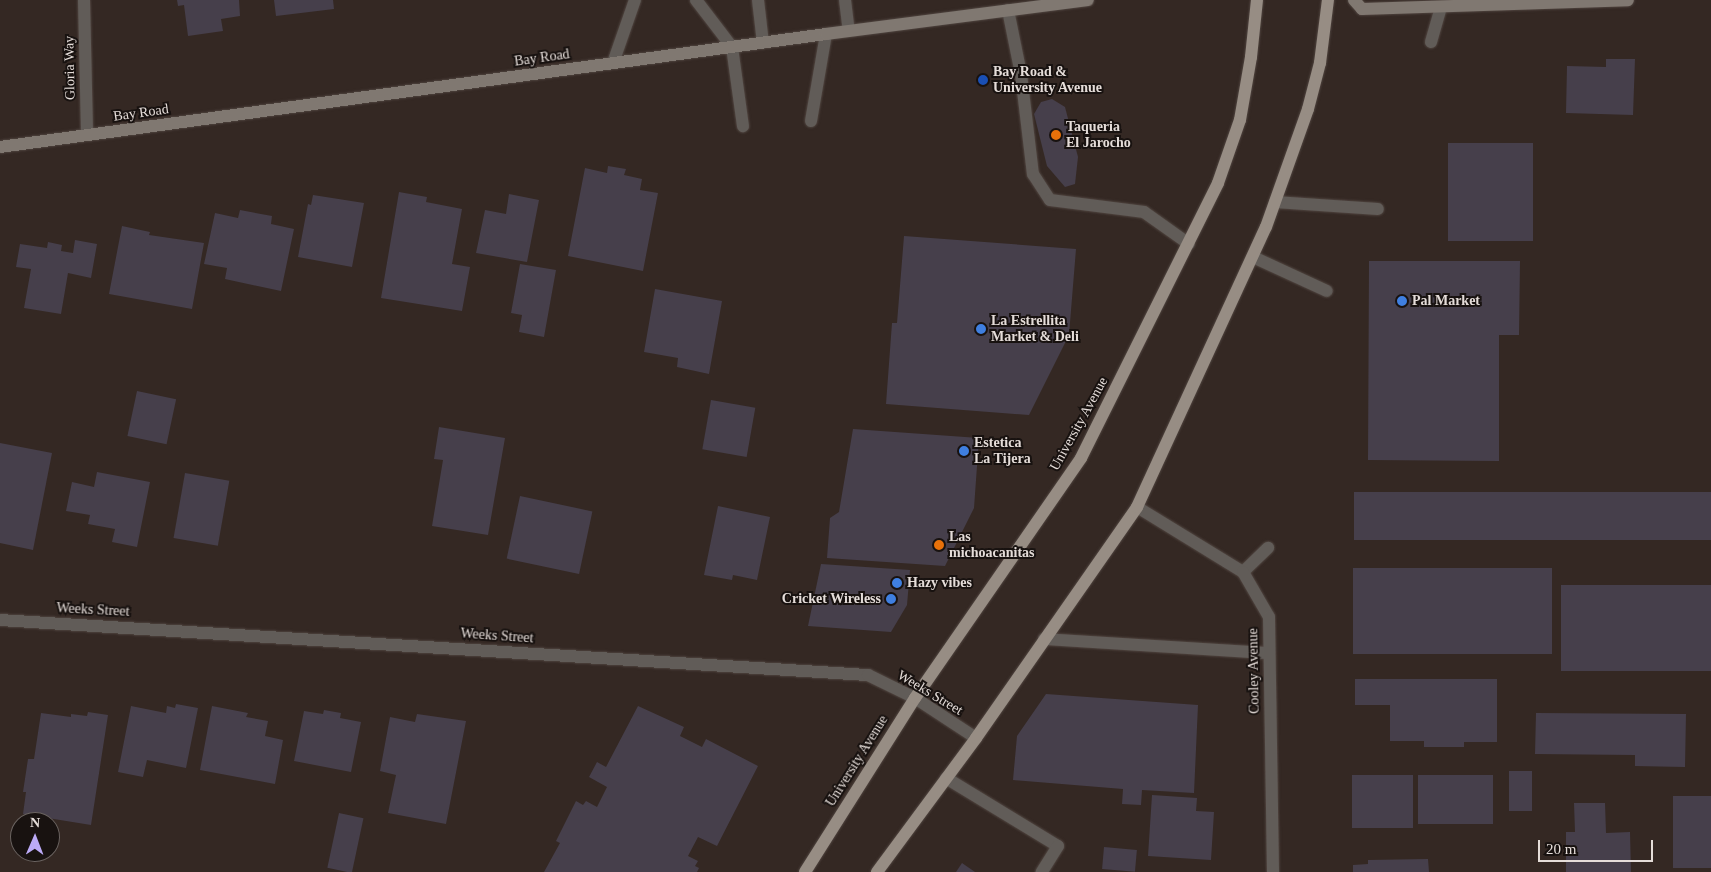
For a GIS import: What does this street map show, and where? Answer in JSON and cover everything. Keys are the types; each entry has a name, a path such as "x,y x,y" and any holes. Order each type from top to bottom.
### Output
{"main road":[{"name":"Bay Road","path":"0,147 1082,0"},
{"name":"University Avenue","path":"804,872 915,698 1081,458 1189,244 1218,182 1240,120 1251,57 1257,0"},
{"path":"877,872 976,738 1137,507 1253,257 1276,202 1310,100 1320,63 1328,0"},
{"path":"1354,0 1362,9 1441,8 1628,0"}],"street":[{"name":"Gloria Way","path":"84,0 86,135"},
{"path":"613,63 635,0"},
{"path":"696,0 732,47 743,126"},
{"path":"758,0 763,43"},
{"path":"844,0 849,31"},
{"path":"1430,42 1441,8"},
{"path":"1008,10 1021,74 1033,174 1050,200 1144,212 1189,244"},
{"path":"811,121 826,34"},
{"path":"1276,202 1378,209"},
{"path":"1253,257 1327,292"},
{"name":"Cooley Avenue","path":"1137,507 1243,572 1269,617 1273,872"},
{"path":"1243,572 1268,548"},
{"name":"Weeks Street","path":"0,620 868,675 915,698 976,738"},
{"path":"1044,639 1269,653"},
{"path":"946,778 1058,846 1042,872"}],"building":[{"path":"177,0 239,0 240,16 221,19 223,31 188,36 184,5 178,6"},
{"path":"274,0 333,0 334,9 276,16"},
{"path":"1606,59 1635,59 1633,115 1566,113 1567,66 1606,67"},
{"name":"Taqueria El Jarocho","path":"1052,99 1065,107 1078,157 1075,184 1065,187 1047,166 1034,114 1041,102"},
{"path":"1448,143 1533,143 1533,241 1448,241"},
{"path":"608,166 626,169 624,175 642,179 640,190 658,193 643,271 568,256 585,168 607,173"},
{"path":"399,192 427,197 426,202 462,209 452,264 470,267 462,311 381,298"},
{"path":"509,194 539,200 527,262 476,253 485,210 506,214"},
{"path":"313,195 364,203 352,267 298,257 308,204 311,205"},
{"path":"240,210 272,216 271,224 294,229 281,291 225,279 227,268 204,264 215,213 238,218"},
{"path":"122,226 150,232 149,235 204,243 192,309 109,294"},
{"path":"904,236 1076,249 1069,335 1029,415 886,404 892,323 897,323"},
{"path":"75,240 97,244 91,278 68,273 61,314 24,308 31,269 16,267 20,244 47,248 48,242 62,245 61,251 73,253"},
{"path":"1369,261 1520,261 1519,335 1499,335 1499,461 1368,460"},
{"path":"520,264 556,270 544,337 519,332 522,315 511,313"},
{"path":"655,289 722,301 709,374 677,367 678,358 644,352"},
{"path":"137,391 176,399 167,444 127,436"},
{"path":"711,400 755,408 747,457 702,449"},
{"path":"439,427 505,438 488,535 432,526 443,460 434,459"},
{"path":"853,429 979,438 974,508 945,566 827,558 830,518 839,512"},
{"path":"0,443 52,453 33,550 0,543"},
{"path":"97,472 150,482 137,547 112,542 115,529 88,524 90,515 66,511 72,482 94,487"},
{"path":"185,473 229,481 218,546 174,538"},
{"path":"1354,492 1711,492 1711,540 1354,540"},
{"path":"520,496 592,511 579,574 507,559"},
{"path":"718,506 770,517 757,580 733,575 732,580 704,575"},
{"path":"821,564 910,570 907,605 891,632 808,626"},
{"path":"1353,568 1552,568 1552,654 1353,654"},
{"path":"1561,585 1711,585 1711,671 1561,671"},
{"path":"1355,679 1497,679 1497,742 1464,742 1464,747 1424,747 1424,741 1390,741 1390,705 1355,705"},
{"path":"1046,694 1198,705 1194,793 1142,790 1141,805 1122,804 1123,789 1013,780 1017,736"},
{"path":"176,704 198,708 186,768 147,760 143,777 118,772 131,706 166,713 167,706 175,708"},
{"path":"212,706 248,713 246,717 268,721 265,736 283,740 275,784 200,770"},
{"path":"638,706 684,727 680,736 702,747 706,739 758,766 717,846 698,837 688,856 698,861 695,866 699,868 697,872 544,872 560,843 556,841 576,801 583,805 586,801 597,807 607,787 589,777 597,762 606,767"},
{"path":"324,710 341,713 340,718 361,722 351,772 294,761 304,711 323,714"},
{"path":"88,712 108,715 91,825 60,820 60,812 23,812 26,792 23,792 28,759 34,759 41,713 71,717 71,714 87,716"},
{"path":"1536,713 1686,714 1685,767 1635,766 1635,755 1535,754"},
{"path":"417,714 466,721 446,824 388,813 396,775 380,771 390,717 415,722"},
{"path":"1509,771 1532,771 1532,811 1509,811"},
{"path":"1352,775 1413,775 1413,828 1352,828"},
{"path":"1418,775 1493,775 1493,824 1418,824"},
{"path":"1152,795 1197,798 1196,811 1214,812 1211,860 1148,856"},
{"path":"1673,796 1711,796 1711,868 1673,868"},
{"path":"1574,803 1605,803 1606,833 1630,832 1631,872 1566,872 1566,832 1575,832"},
{"path":"339,813 363,818 352,872 327,868"},
{"path":"1104,847 1137,850 1135,872 1102,869"},
{"path":"1428,859 1429,872 1353,872 1353,865 1368,864 1368,860"},
{"path":"962,863 975,872 956,872"}],"place":[{"name":"Bay Road & University Avenue","path":"983,80"},
{"name":"Taqueria El Jarocho","path":"1056,135"},
{"name":"Pal Market","path":"1402,301"},
{"name":"La Estrellita Market & Deli","path":"981,329"},
{"name":"Estetica La Tijera","path":"964,451"},
{"name":"Las michoacanitas","path":"939,545"},
{"name":"Hazy vibes","path":"897,583"},
{"name":"Cricket Wireless","path":"891,599"}]}
